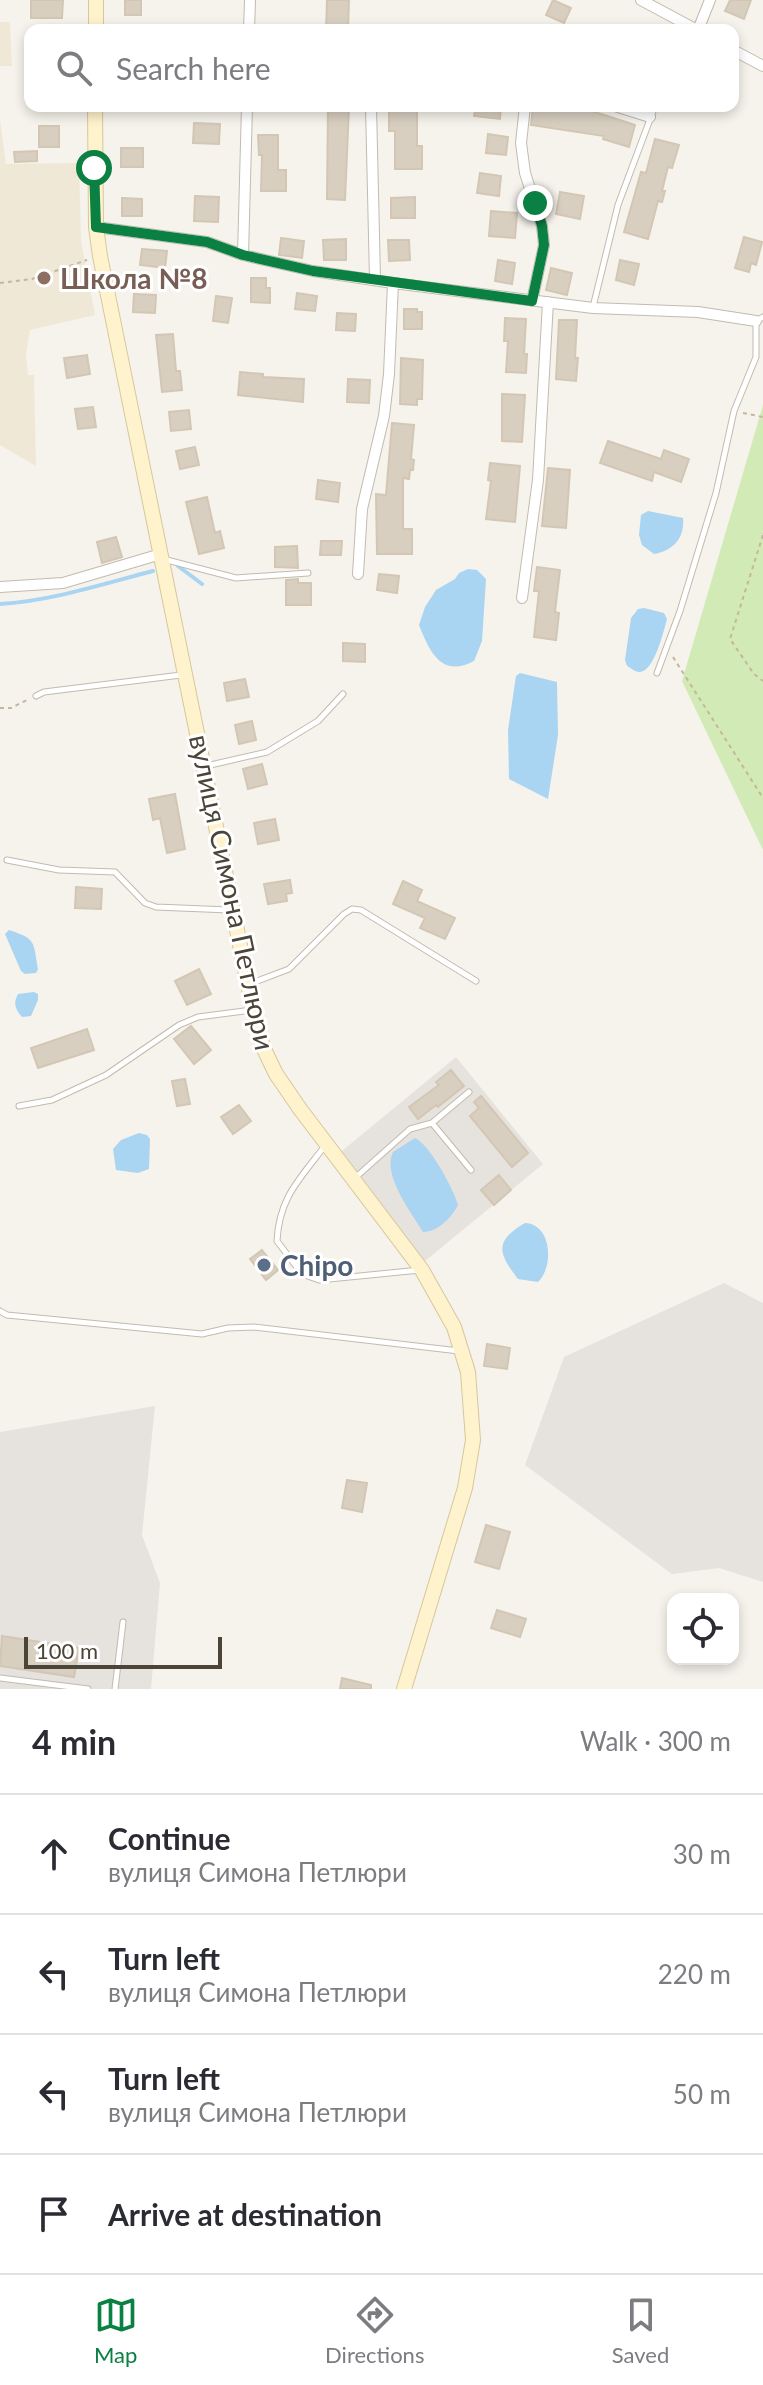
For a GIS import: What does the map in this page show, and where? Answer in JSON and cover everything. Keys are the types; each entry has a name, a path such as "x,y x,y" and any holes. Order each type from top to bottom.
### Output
{"main road":[{"path":"96,0 96,24"},
{"name":"вулиця Симона Петлюри","path":"95,112 96,227 100,256 263,1047 276,1074 300,1109 422,1270 454,1327 463,1352 471,1397 473,1440 465,1488 404,1689"}],"street":[{"path":"249,24 250,0"},
{"path":"641,0 684,24"},
{"path":"696,24 710,0"},
{"path":"739,53 763,66"},
{"path":"243,255 247,112"},
{"path":"371,112 375,279"},
{"path":"524,112 521,143 525,173 539,214 544,245 532,301"},
{"path":"634,112 650,117"},
{"path":"96,227 207,242 243,255 313,271 393,283 593,308 698,312 759,319"},
{"path":"358,574 362,509 385,402 393,283"},
{"path":"522,598 538,480 548,302"},
{"path":"0,587 63,583 162,556"}],"lane":[{"path":"593,308 618,205 652,112"},
{"path":"657,673 668,648 716,493 734,411 756,357 759,319"},
{"path":"162,556 236,578 308,573"},
{"path":"36,696 44,692 186,674"},
{"path":"205,767 267,752 318,721 343,694"},
{"path":"7,860 59,870 115,872 145,903 156,907 234,910"},
{"path":"249,984 289,969 352,909 361,910 476,981"},
{"path":"19,1106 52,1100 106,1075 179,1025 198,1017 253,1009"},
{"path":"354,1178 410,1129 432,1123 469,1092"},
{"path":"432,1123 471,1170"},
{"path":"327,1143 286,1196 277,1223 277,1241 302,1274 319,1280 422,1270"},
{"path":"0,1311 7,1315 202,1334 228,1328 266,1328 463,1352"},
{"path":"115,1689 123,1622"},
{"path":"0,1678 88,1689"}],"path":[{"path":"0,283 32,279 100,256"},
{"path":"734,411 763,417"},
{"path":"763,535 730,639 754,674 763,681"},
{"path":"668,648 763,798"},
{"path":"0,708 11,708 36,696"}],"shaded area":[{"path":"0,22 10,22 12,66 0,66"},
{"name":"Школа №8","path":"0,120 6,164 79,163 81,241 95,315 30,330 26,354 28,375 34,375 36,466 0,445"},
{"path":"456,1057 543,1164 425,1261 337,1155"},
{"path":"724,1283 763,1303 763,1582 719,1568 672,1574 525,1465 564,1357"},
{"path":"155,1406 142,1535 160,1583 151,1689 0,1689 0,1432"}],"green space":[{"path":"763,405 763,850 682,681"}],"water":[{"path":"648,511 683,518 682,532 672,547 654,554 642,545 639,535 641,515"},
{"path":"468,569 477,570 486,579 482,641 474,661 453,666 445,664 432,652 419,625 425,607 436,590"},
{"path":"638,609 664,613 667,619 654,659 639,672 627,666 625,660 631,618"},
{"path":"520,673 557,682 558,735 548,799 509,779 508,730 516,676"},
{"path":"9,930 25,936 32,943 38,969 36,973 25,974 21,971 5,934"},
{"path":"18,994 38,994 38,1000 31,1016 22,1017 16,1006"},
{"path":"139,1133 150,1139 149,1169 138,1173 116,1170 113,1149 121,1140"},
{"path":"415,1138 434,1158 458,1205 444,1223 423,1232 399,1193 391,1171 393,1152"},
{"path":"525,1223 541,1231 548,1247 547,1267 538,1282 518,1279 503,1255 502,1248 508,1236"}],"building":[{"path":"31,0 63,0 62,18 31,18"},
{"path":"125,0 141,0 141,15 125,15"},
{"path":"327,0 349,0 348,24 326,24"},
{"path":"553,0 571,8 564,23 546,15"},
{"path":"730,0 751,0 744,19 725,11"},
{"path":"328,112 349,112 345,200 327,199"},
{"path":"389,112 417,112 417,146 422,146 422,169 395,169 395,131 389,131"},
{"path":"475,112 501,112 500,119 474,116"},
{"path":"532,112 595,112 635,125 629,147 603,139 604,136 531,125"},
{"path":"194,123 220,124 219,144 193,143"},
{"path":"39,126 59,126 59,147 39,147"},
{"path":"488,134 508,137 506,155 486,153"},
{"path":"258,135 278,135 278,170 286,170 286,191 261,191 262,155 259,155"},
{"path":"655,139 679,145 672,168 668,167 662,202 658,201 648,239 624,232 641,172 646,173"},
{"path":"121,148 143,148 143,167 121,167"},
{"path":"37,151 37,161 15,162 14,152"},
{"path":"480,173 501,176 499,196 477,193"},
{"path":"560,192 584,196 580,219 556,214"},
{"path":"195,196 219,197 218,222 194,221"},
{"path":"415,197 415,218 391,218 391,198"},
{"path":"122,198 142,199 142,216 122,216"},
{"path":"491,211 517,213 515,238 489,236"},
{"path":"744,237 762,242 756,265 751,263 749,272 735,268"},
{"path":"281,238 304,241 302,258 279,255"},
{"path":"346,239 346,260 324,260 323,240"},
{"path":"388,240 409,240 410,260 389,261"},
{"path":"142,249 167,251 165,268 140,265"},
{"path":"498,260 515,263 512,284 495,281"},
{"path":"620,260 639,264 634,285 616,280"},
{"path":"551,268 572,273 567,295 546,290"},
{"path":"251,278 266,278 270,303 251,302"},
{"path":"297,293 317,296 315,311 295,309"},
{"path":"134,294 156,295 155,313 133,312"},
{"path":"216,296 232,298 228,323 213,321"},
{"path":"404,309 422,312 422,329 404,329"},
{"path":"337,313 356,314 355,331 336,330"},
{"path":"505,318 526,319 526,373 506,372 508,341 504,341"},
{"path":"559,320 577,320 576,381 556,379"},
{"path":"173,334 176,371 180,371 182,390 162,392 156,335"},
{"path":"87,355 90,374 67,378 64,358"},
{"path":"401,358 423,360 422,399 417,399 417,405 400,404"},
{"path":"240,372 263,374 263,377 304,379 303,402 238,395"},
{"path":"348,379 370,380 369,403 347,402"},
{"path":"502,394 525,395 522,442 502,441"},
{"path":"93,407 96,427 78,429 75,409"},
{"path":"189,410 191,429 171,431 169,412"},
{"path":"392,423 414,425 413,470 410,470 409,479 403,478 403,529 412,529 412,554 377,554 376,494 386,495"},
{"path":"608,441 661,459 664,450 689,459 681,482 654,472 652,481 600,463"},
{"path":"195,447 199,465 180,469 176,451"},
{"path":"490,463 520,466 515,522 486,519"},
{"path":"548,468 570,470 566,528 542,526"},
{"path":"318,480 340,483 338,502 316,499"},
{"path":"207,497 215,533 220,531 224,548 199,554 186,502"},
{"path":"116,537 122,557 102,563 97,542"},
{"path":"321,541 342,541 341,555 320,555"},
{"path":"297,546 298,568 275,567 275,547"},
{"path":"537,567 560,570 555,612 559,613 556,640 534,637 539,591 534,591"},
{"path":"379,574 399,576 397,593 377,590"},
{"path":"298,579 298,583 311,583 311,605 286,605 286,580"},
{"path":"343,643 365,644 365,662 343,661"},
{"path":"245,679 249,697 227,701 224,683"},
{"path":"252,721 256,740 239,744 235,725"},
{"path":"262,764 267,784 248,789 243,769"},
{"path":"175,794 185,849 167,853 160,818 153,820 149,799"},
{"path":"275,819 279,840 258,844 254,823"},
{"path":"290,880 292,893 286,894 287,901 268,904 264,884"},
{"path":"403,881 422,890 417,901 455,918 445,939 420,928 425,918 393,904"},
{"path":"76,887 102,889 101,909 75,908"},
{"path":"199,969 211,994 187,1005 175,981"},
{"path":"191,1026 211,1050 194,1064 174,1039"},
{"path":"87,1029 94,1050 38,1068 31,1048"},
{"path":"451,1070 464,1086 418,1119 409,1107 439,1085 436,1082"},
{"path":"185,1079 190,1104 177,1106 172,1081"},
{"path":"481,1096 528,1153 512,1167 470,1116 479,1108 474,1102"},
{"path":"239,1105 251,1121 233,1134 221,1117"},
{"path":"499,1175 511,1190 494,1205 481,1190"},
{"name":"Chipo","path":"262,1250 278,1270 266,1280 250,1259"},
{"path":"487,1344 510,1348 507,1369 484,1366"},
{"path":"347,1480 367,1483 362,1512 342,1508"},
{"path":"486,1525 510,1532 499,1569 475,1562"},
{"path":"497,1610 526,1619 520,1637 491,1628"},
{"path":"2,1636 79,1648 74,1677 0,1666"},
{"path":"342,1678 371,1685 371,1689 340,1689"}],"waterway":[{"path":"178,566 202,584"},
{"path":"0,604 58,596 153,571"}],"place":[{"name":"Школа №8","path":"44,278"},
{"name":"Chipo","path":"264,1265"}],"route":[{"path":"94,168 96,227 207,242 243,255 313,271 532,301 544,245 535,203"}]}
